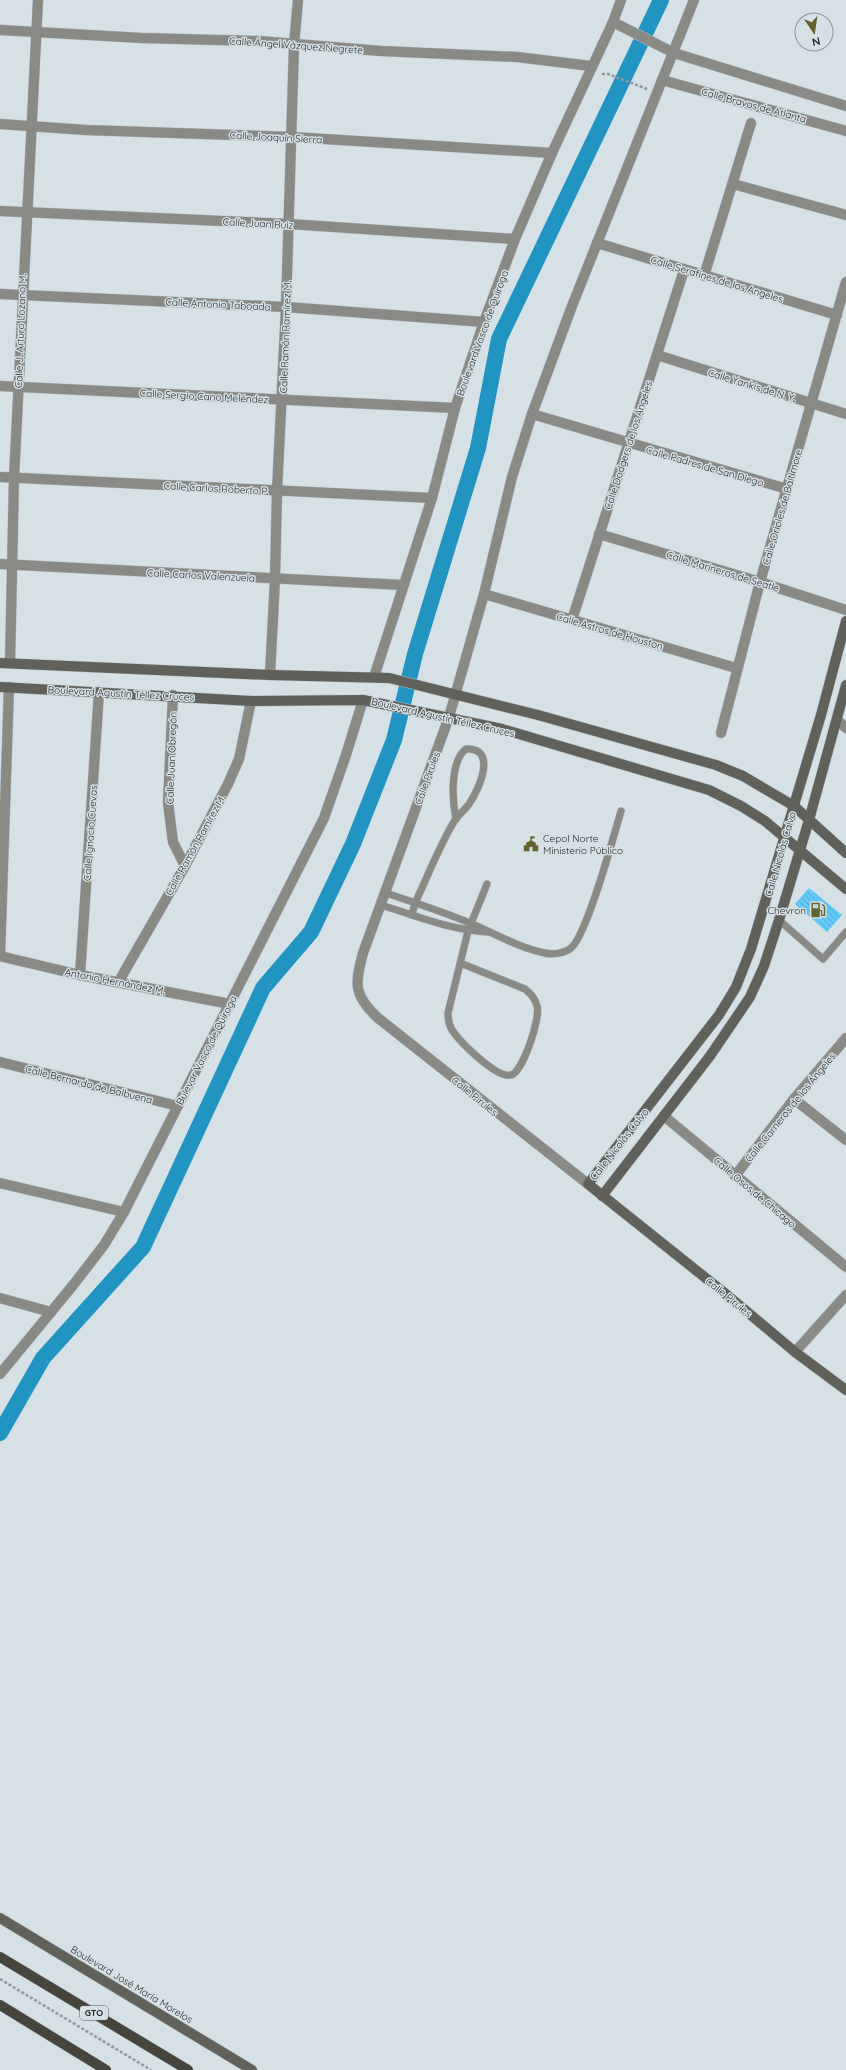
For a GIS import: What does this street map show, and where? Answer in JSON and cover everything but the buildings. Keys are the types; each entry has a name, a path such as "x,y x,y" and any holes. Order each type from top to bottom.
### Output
{"main road":[{"name":"GTO","path":"0,1957 188,2070"},
{"path":"0,2005 106,2070"}],"street":[{"name":"Calle J. Arturo Lozano M.","path":"5,663 11,564 30,126 38,0"},
{"name":"Calle Ramón Ramírez M.","path":"270,675 286,307 294,45 298,0"},
{"name":"Boulevard Vasco de Quiroga","path":"374,677 432,498 455,408 484,322 515,240 552,153 591,66 613,22 621,0"},
{"name":"Calle Pirules","path":"694,0 597,243 532,414 512,477 484,594 449,717 363,953 357,976 356,988 367,1008 525,1136 588,1184 795,1352 846,1390"},
{"path":"613,22 659,44 674,53 846,106"},
{"name":"Calle Ángel Vázquez Negrete","path":"0,30 142,38 259,41 381,51 517,57 591,66"},
{"name":"Calle Bravos de Atlanta","path":"662,80 846,131"},
{"path":"704,276 751,123"},
{"name":"Calle Joaquín Sierra","path":"0,124 292,137 552,153"},
{"path":"733,184 846,215"},
{"name":"Calle Juan Ruiz","path":"0,211 288,224 515,240"},
{"name":"Calle Serafines de los Angeles","path":"597,243 838,315"},
{"name":"Calle Dodgers de los Ángeles","path":"572,620 684,270"},
{"name":"Calle Orioles de Baltimore","path":"721,733 736,668 811,404 838,315 846,282"},
{"name":"Calle Antonio Taboada","path":"0,294 286,307 484,322"},
{"name":"Calle Yankis de N. Y.","path":"657,355 846,414"},
{"name":"Calle Sergio Cano Meléndez","path":"0,386 455,408"},
{"name":"Calle Padres de San Diego","path":"532,414 787,489"},
{"name":"Calle Carlos Roberto P.","path":"0,477 432,498"},
{"name":"Calle Marineros de Seatle","path":"599,534 760,582 846,610"},
{"name":"Calle Carlos Valenzuela","path":"0,564 403,585"},
{"name":"Calle Astros de Houston","path":"484,594 736,668"},
{"name":"Calle Nicolás Calvo","path":"588,1184 719,1015 736,987 753,942 794,806 846,621"},
{"path":"5,663 270,675 374,677 389,678 427,686 538,714 716,764 748,779 794,806 846,853"},
{"name":"Calle Nicolás Calvo","path":"602,1196 735,1021 750,997 764,966 779,920 809,820 846,685"},
{"path":"0,956 4,687"},
{"name":"Boulevard Agustín Téllez Cruces","path":"4,687 173,695 251,701 363,700 382,702 502,729 709,790 741,806 784,837 846,889"},
{"name":"Calle Ignacio Cuevas","path":"80,975 99,692"},
{"name":"Calle Juan Obregón","path":"173,695 168,803 173,842 185,866"},
{"name":"Bulevar Vasco de Quiroga","path":"0,1374 104,1245 124,1212 324,818 363,700"},
{"name":"Calle Ramón Ramírez M.","path":"119,981 185,866 228,784 239,759 251,701"},
{"path":"837,720 846,728"},
{"name":"Antonio Hernández M.","path":"0,956 80,975 119,981 230,1004"},
{"name":"Calle Carneros de los Ángeles","path":"735,1176 794,1099 846,1038"},
{"name":"Calle Bernardo de Balbuena","path":"0,1062 178,1106"},
{"path":"794,1099 846,1140"},
{"name":"Calle Osos de Chicago","path":"664,1116 846,1267"},
{"path":"0,1183 124,1212"},
{"path":"795,1352 846,1294"},
{"path":"0,1298 51,1312"},
{"name":"Boulevard José María Morelos","path":"0,1918 252,2070"}],"lane":[{"path":"412,915 416,903 456,819 469,805 482,780 483,759 480,753 473,748 466,749 458,757 453,799 456,819"},
{"path":"386,893 471,923 526,948 546,954 559,954 571,948 579,937 592,906 621,811"},
{"path":"460,963 525,990 533,996 538,1007 538,1018 520,1068 513,1075 506,1076 498,1073 459,1040 451,1029 448,1013 460,963 468,931 487,884"},
{"path":"381,904 412,915 468,931 492,932"},
{"path":"779,920 823,959 846,932"}],"path":[{"path":"608,74 642,86"},
{"path":"0,1979 151,2070"}],"waterway":[{"path":"0,1433 43,1358 143,1247 263,988 311,932 353,844 394,740 415,654 478,448 499,339 661,0"}],"place":[{"name":"Cepol Norte Ministerio Público","path":"531,844"},
{"name":"Chevron","path":"818,910"}]}
